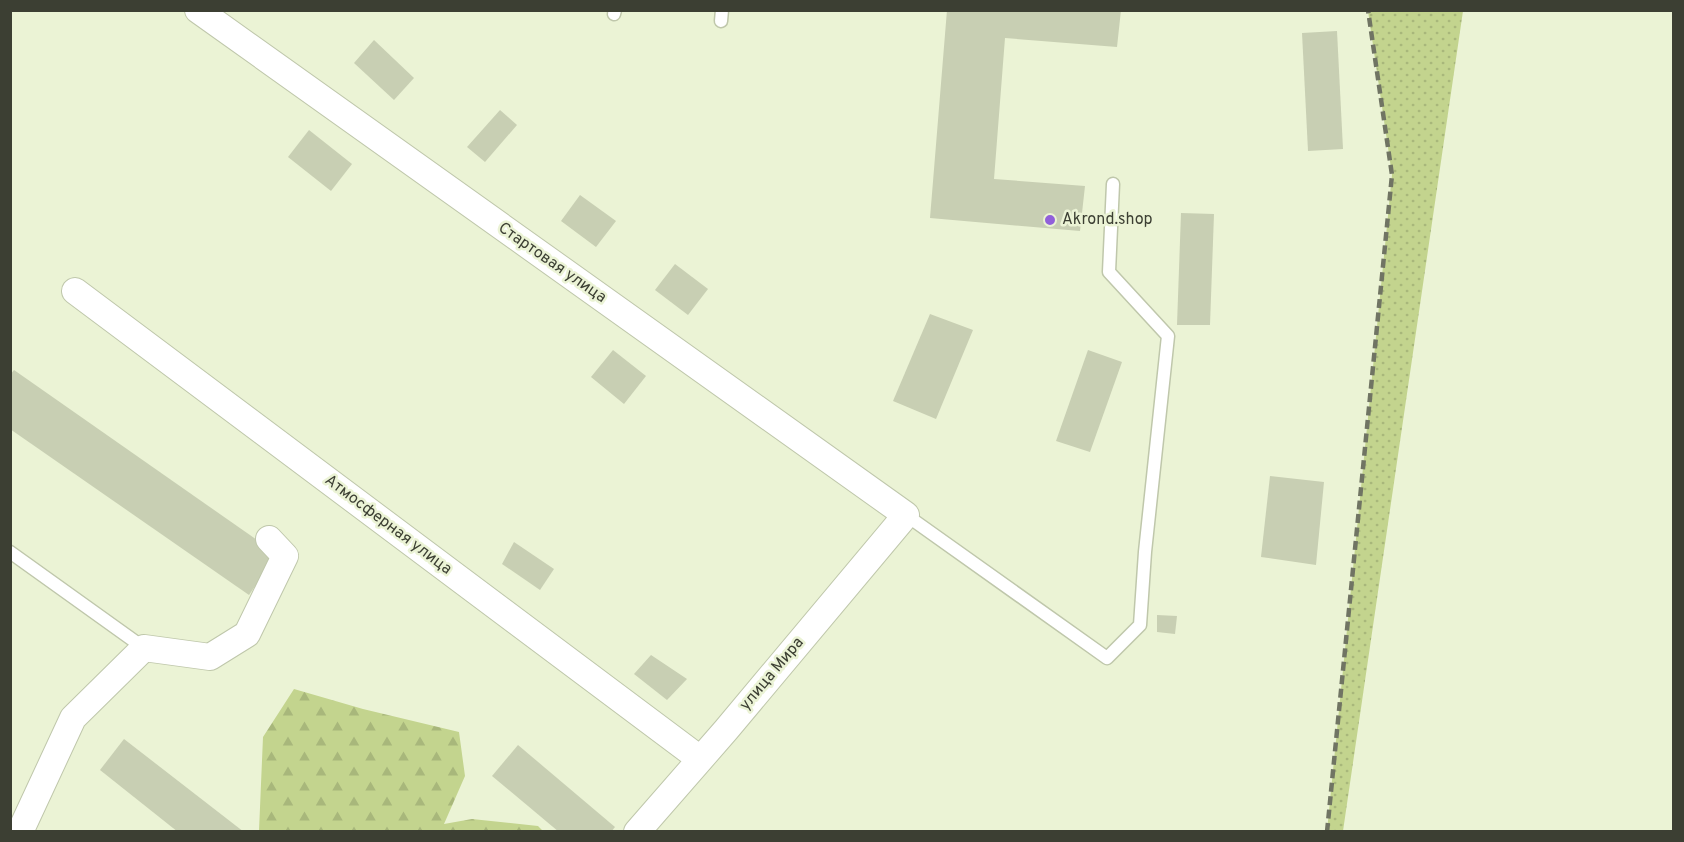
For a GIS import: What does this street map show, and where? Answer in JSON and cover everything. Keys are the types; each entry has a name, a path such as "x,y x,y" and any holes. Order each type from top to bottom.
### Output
{"street":[{"name":"Стартовая улица","path":"198,10 906,515"},
{"name":"Атмосферная улица","path":"75,291 700,759"},
{"name":"улица Мира","path":"637,831 906,515"},
{"path":"20,831 73,718 144,648 210,657 247,634 285,556 269,539"}],"lane":[{"path":"906,515 1107,658 1140,625 1145,552 1168,336 1109,272 1113,184"},
{"path":"10,552 144,648"}],"green space":[{"path":"1368,11 1463,11 1343,831 1327,831 1392,175"},
{"path":"294,689 363,709 459,732 465,776 444,824 472,819 538,826 543,831 259,831 263,737"}],"building":[{"path":"947,10 1121,10 1117,47 1005,38 994,179 1085,186 1080,231 930,218"},
{"path":"1337,31 1343,149 1308,151 1302,33"},
{"path":"374,40 414,78 394,100 354,63"},
{"path":"500,110 517,125 485,162 467,147"},
{"path":"309,130 352,164 331,191 288,157"},
{"path":"580,195 616,221 596,247 561,221"},
{"path":"1181,213 1214,214 1210,325 1177,325"},
{"path":"675,264 708,289 688,315 655,290"},
{"path":"930,314 973,330 936,419 893,401"},
{"path":"613,350 646,376 624,404 591,377"},
{"path":"1088,350 1122,362 1090,452 1056,441"},
{"path":"14,370 277,554 249,595 10,429 10,375"},
{"path":"1270,476 1324,482 1316,565 1261,557"},
{"path":"514,542 554,569 540,590 502,564"},
{"path":"1157,615 1177,616 1175,634 1157,632"},
{"path":"651,655 687,679 667,700 634,674"},
{"path":"124,739 244,832 178,832 100,770"},
{"path":"518,745 615,827 611,832 559,832 492,776"}],"railway":[{"path":"1327,832 1392,175 1368,10"}],"place":[{"name":"Akrond.shop","path":"1050,220"}]}
